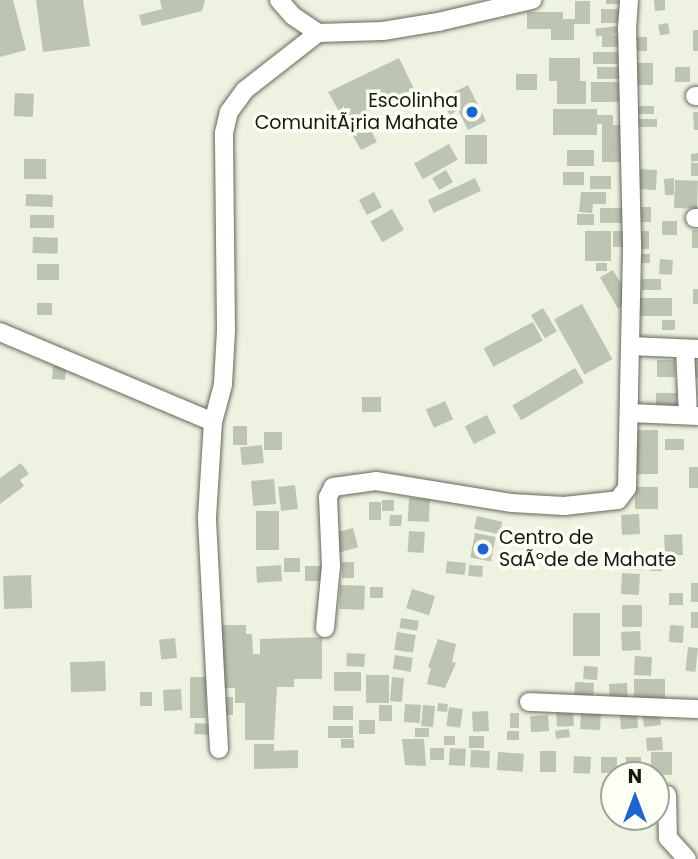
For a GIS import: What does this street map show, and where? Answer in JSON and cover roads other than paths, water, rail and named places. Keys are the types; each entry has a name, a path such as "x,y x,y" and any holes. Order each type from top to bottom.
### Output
{"street":[{"path":"279,0 293,16 318,33 383,32 438,23 532,0"},
{"path":"325,628 331,566 328,497 333,487 376,481 512,503 564,506 618,500 628,488 632,245 627,30 629,0"},
{"path":"219,749 208,517 213,422 223,384 226,331 224,133 229,112 245,90 318,33"},
{"path":"0,332 213,422"},
{"path":"630,413 693,416 691,349 631,346"},
{"path":"529,702 698,709"},
{"path":"668,831 668,838 687,859"}],"place":[{"name":"Escolinha ComunitÃ¡ria Mahate","path":"472,112"},
{"name":"Centro de SaÃºde de Mahate","path":"483,549"}]}
